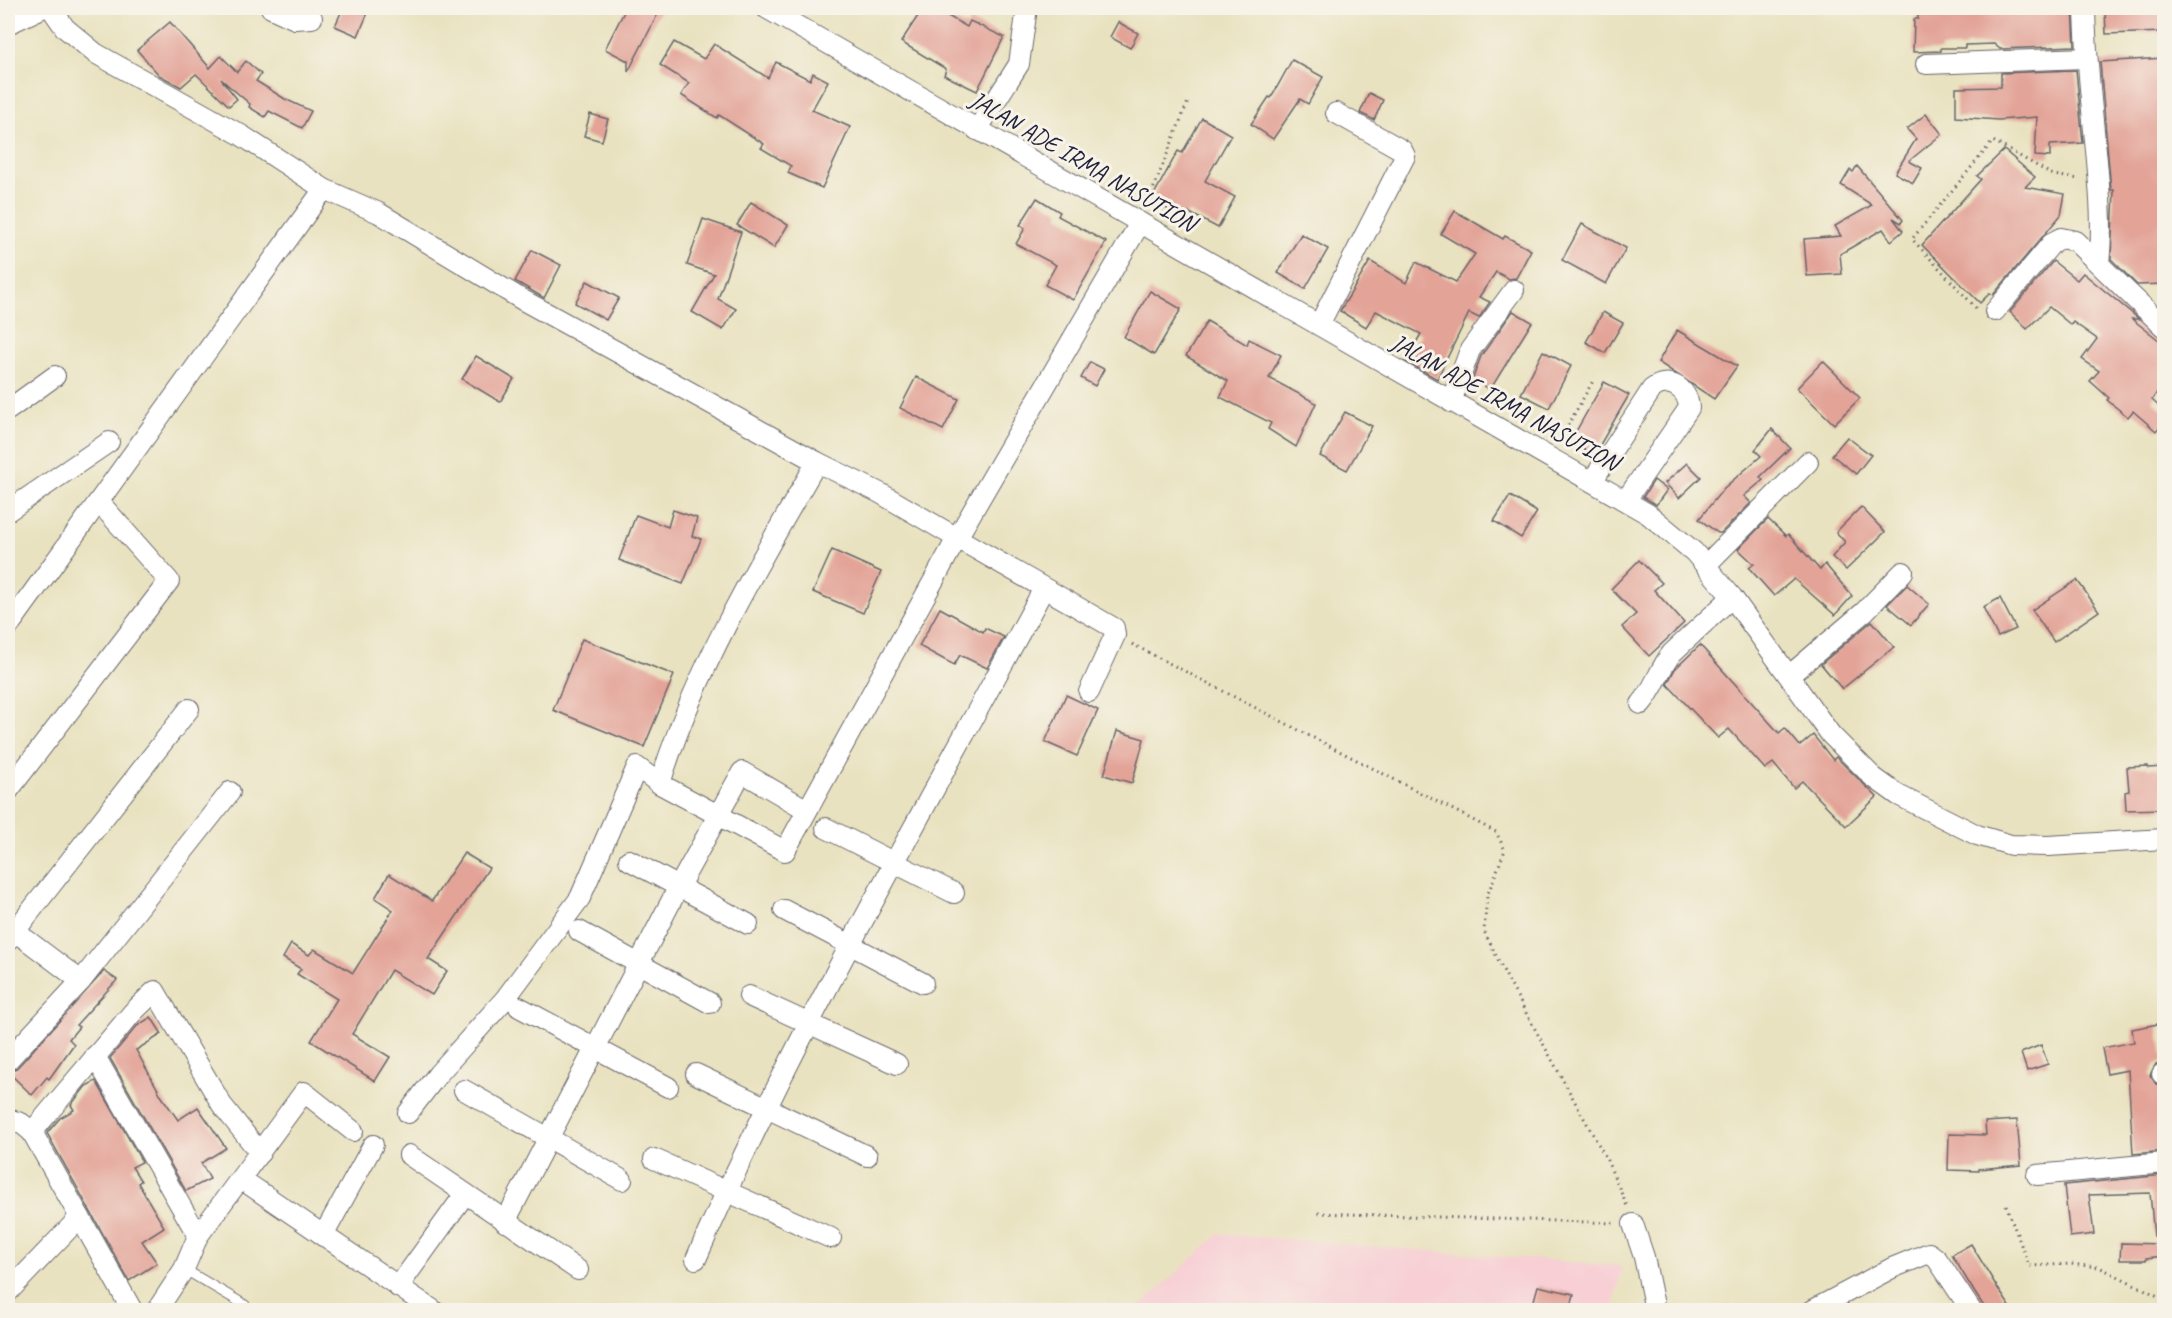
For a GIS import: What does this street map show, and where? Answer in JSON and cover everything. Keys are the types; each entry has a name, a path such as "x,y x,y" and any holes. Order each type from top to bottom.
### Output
{"street":[{"path":"8,24 42,8"},
{"path":"51,8 65,28 95,53 241,135 324,189 379,213 521,299 817,462 880,493 1043,590 1108,624 1114,628 1115,635 1089,692"},
{"path":"271,8 295,19 312,18"},
{"name":"JALAN ADE IRMA NASUTION","path":"766,8 1451,402 1593,480 1663,524 1695,552 1732,597 1831,735 1873,777 1898,795 1977,835 2011,845 2030,847 2164,838"},
{"path":"978,130 1019,64 1027,8"},
{"path":"2085,8 2086,58 2098,182 2101,248 2098,263"},
{"path":"1926,64 2086,58"},
{"path":"1319,325 1406,156 1402,150 1336,113"},
{"path":"8,627 324,189"},
{"path":"408,1113 438,1074 505,999 580,898 637,767 660,784 718,813 785,851 957,538 1140,223"},
{"path":"1995,311 2053,242 2061,238 2075,241 2164,327"},
{"path":"1451,402 1464,361 1514,290"},
{"path":"8,410 55,376"},
{"path":"1593,480 1652,389 1659,383 1667,382 1677,386 1684,392 1689,408 1626,500"},
{"path":"8,511 109,442"},
{"path":"660,784 674,737 706,665 817,462"},
{"path":"1706,565 1808,462"},
{"path":"8,791 169,581 99,502"},
{"path":"1790,675 1864,612 1903,572"},
{"path":"696,1258 725,1191 851,944 1043,590"},
{"path":"1641,704 1651,692 1672,653 1732,597"},
{"path":"81,981 10,932 189,709"},
{"path":"505,1222 678,888 742,772 807,810"},
{"path":"8,1060 81,981 230,792"},
{"path":"826,828 954,893"},
{"path":"629,860 748,924"},
{"path":"784,910 923,983"},
{"path":"579,931 710,1003"},
{"path":"32,1132 145,999 155,992 222,1105 260,1153"},
{"path":"749,996 897,1064"},
{"path":"519,1007 668,1087"},
{"path":"95,1056 198,1236"},
{"path":"696,1074 767,1106 867,1156"},
{"path":"464,1090 550,1136 622,1180"},
{"path":"157,1311 184,1269 198,1236 304,1092 353,1131"},
{"path":"8,1119 21,1123 32,1132 132,1311"},
{"path":"323,1236 373,1145"},
{"path":"409,1155 578,1270"},
{"path":"654,1159 831,1238"},
{"path":"2037,1175 2164,1163"},
{"path":"241,1179 433,1311"},
{"path":"398,1287 465,1194"},
{"path":"8,1292 80,1217"},
{"path":"1633,1224 1644,1257 1655,1311"},
{"path":"1813,1311 1892,1268 1929,1253 1937,1258 1971,1311"}],"lane":[{"path":"184,1269 245,1305"}],"path":[{"path":"1140,223 1188,99"},
{"path":"1995,311 1981,313 1912,239 1993,141 2053,175 2098,182"},
{"path":"1550,456 1593,381"},
{"path":"1115,635 1496,832 1505,850 1487,896 1484,931 1509,982 1606,1158 1633,1224 1317,1213"},
{"path":"2006,1205 2029,1266 2070,1264 2099,1267 2164,1299"}],"shaded area":[{"path":"1219,1234 1622,1266 1613,1310 1136,1310"},
{"path":"1063,1301 1131,1310 1054,1310"}],"building":[{"path":"343,8 370,8 358,36 335,26"},
{"path":"626,8 661,8 628,72 628,61 605,49"},
{"path":"923,8 934,8 967,27 970,21 1004,37 977,91 944,75 946,69 901,42"},
{"path":"1918,8 2073,8 2075,46 2000,49 1994,44 1965,45 1965,48 1941,48 1941,51 1913,52 1914,19 1918,19"},
{"path":"2105,8 2162,8 2164,32 2106,34"},
{"path":"170,22 210,68 221,56 237,72 246,61 261,74 256,81 285,99 311,111 302,128 269,111 265,117 249,107 250,104 221,79 237,99 229,106 196,74 181,87 159,75 137,50"},
{"path":"1118,22 1138,33 1130,48 1110,37"},
{"path":"674,42 704,59 714,44 768,78 776,62 810,80 813,73 828,81 812,110 850,127 822,188 788,173 791,166 761,148 764,144 719,115 717,118 681,95 689,83 660,65"},
{"path":"2164,58 2164,284 2137,285 2111,259 2114,190 2111,190 2100,62"},
{"path":"1292,60 1323,77 1308,104 1300,99 1273,139 1251,124 1269,97 1271,98"},
{"path":"2076,70 2083,143 2050,145 2050,157 2035,156 2037,117 1999,120 1956,117 1956,88 2001,87 2001,73"},
{"path":"1369,93 1383,100 1374,120 1360,113"},
{"path":"590,114 608,119 602,141 584,136"},
{"path":"1926,114 1942,134 1909,161 1922,168 1913,183 1895,173 1916,139 1907,129"},
{"path":"1202,118 1231,135 1205,181 1235,197 1218,228 1188,212 1184,218 1151,200 1178,151 1182,153"},
{"path":"2004,150 2035,177 2025,187 2065,194 2061,215 1993,295 1990,293 1980,303 1922,245 1981,179 1977,176"},
{"path":"1857,166 1903,220 1901,223 1893,218 1903,231 1891,241 1883,229 1840,254 1842,274 1807,276 1804,239 1841,236 1835,226 1872,205 1841,185 1850,170 1853,172"},
{"path":"1037,198 1060,212 1058,216 1106,242 1073,300 1045,285 1056,265 1016,244 1025,228 1020,225"},
{"path":"751,202 788,225 774,248 737,225"},
{"path":"1455,211 1503,239 1505,236 1531,250 1516,278 1509,279 1496,272 1479,297 1490,302 1479,318 1469,313 1437,379 1405,361 1421,334 1376,311 1366,327 1340,311 1370,261 1406,283 1416,262 1456,282 1475,254 1441,234"},
{"path":"703,219 741,232 718,299 736,309 723,330 692,312 714,274 687,265"},
{"path":"1582,224 1626,248 1606,284 1562,260"},
{"path":"1301,234 1328,249 1305,289 1278,273"},
{"path":"532,250 561,265 544,298 515,281"},
{"path":"2053,261 2077,280 2083,273 2139,319 2132,319 2164,344 2164,382 2152,400 2164,411 2164,421 2156,431 2133,411 2128,417 2107,400 2109,398 2090,381 2099,371 2082,359 2097,339 2073,322 2071,325 2049,307 2027,329 2010,312"},
{"path":"587,281 619,298 606,320 575,303"},
{"path":"1150,291 1181,309 1154,355 1124,337"},
{"path":"1513,311 1532,322 1490,390 1473,378 1481,356"},
{"path":"1603,312 1623,323 1605,353 1586,342"},
{"path":"1207,321 1247,345 1249,339 1281,355 1269,378 1316,403 1296,447 1268,429 1271,423 1220,397 1228,381 1186,356"},
{"path":"1677,330 1737,366 1714,399 1658,362"},
{"path":"1543,351 1571,366 1549,408 1521,394"},
{"path":"476,356 514,379 500,402 462,379"},
{"path":"1823,361 1860,398 1834,424 1797,388"},
{"path":"1090,362 1104,369 1095,386 1081,378"},
{"path":"916,377 959,399 943,430 900,408"},
{"path":"1604,382 1629,395 1594,455 1570,442"},
{"path":"1345,412 1372,426 1347,470 1320,456"},
{"path":"1772,429 1790,448 1760,477 1763,480 1744,496 1751,503 1721,533 1718,533 1699,519 1724,488 1761,456 1755,450"},
{"path":"1847,437 1871,455 1856,474 1832,455"},
{"path":"1687,463 1701,477 1679,498 1665,483"},
{"path":"1654,480 1667,490 1656,505 1643,497"},
{"path":"1510,496 1537,512 1521,538 1494,521"},
{"path":"1861,507 1885,532 1846,570 1832,557 1845,542 1836,532"},
{"path":"673,510 697,518 692,536 701,539 683,584 619,560 636,515 668,527"},
{"path":"1768,519 1786,536 1788,534 1820,570 1825,564 1852,596 1835,615 1794,579 1774,596 1749,568 1754,564 1738,549"},
{"path":"832,550 881,572 863,613 813,592"},
{"path":"1639,560 1662,583 1654,590 1684,623 1649,656 1622,627 1636,614 1611,589"},
{"path":"2077,580 2099,611 2054,642 2032,610"},
{"path":"1907,585 1929,604 1911,625 1887,605"},
{"path":"2000,598 2016,629 1998,637 1983,607"},
{"path":"940,608 983,632 985,628 1004,637 987,668 960,655 954,665 919,646"},
{"path":"1872,621 1894,647 1842,689 1821,664"},
{"path":"582,639 674,675 644,747 553,710"},
{"path":"1700,645 1779,733 1785,728 1800,746 1813,735 1833,760 1836,757 1877,797 1846,826 1802,781 1794,788 1773,763 1765,769 1729,729 1718,738 1667,684 1675,669"},
{"path":"1066,695 1098,710 1077,756 1045,742"},
{"path":"1117,731 1144,739 1132,783 1104,775"},
{"path":"2148,766 2148,768 2164,767 2164,809 2126,810 2125,792 2129,791 2127,767"},
{"path":"464,853 489,868 428,959 447,971 432,995 391,970 352,1034 390,1057 375,1081 311,1041 337,999 297,974 301,969 283,958 291,944 309,955 314,949 353,973 393,910 375,898 389,874 432,901"},
{"path":"104,971 117,980 76,1025 79,1027 69,1039 74,1044 49,1079 47,1077 32,1095 8,1072 17,1068"},
{"path":"151,1017 162,1034 136,1050 162,1097 178,1120 198,1107 226,1148 201,1163 210,1179 186,1191 110,1058 137,1026"},
{"path":"2158,1024 2164,1062 2156,1064 2150,1075 2156,1084 2164,1086 2164,1151 2133,1154 2128,1070 2107,1074 2102,1048 2134,1042 2132,1029"},
{"path":"2041,1045 2048,1064 2027,1071 2021,1053"},
{"path":"96,1081 142,1162 132,1167 141,1181 138,1183 164,1227 142,1241 157,1263 129,1281 47,1133 60,1118 74,1110 71,1105 86,1086"},
{"path":"2017,1120 2021,1165 1979,1169 1979,1171 1948,1170 1949,1134 1986,1135 1985,1122"},
{"path":"2164,1175 2164,1235 2154,1236 2150,1193 2089,1195 2094,1234 2070,1237 2064,1185"},
{"path":"2121,1243 2164,1244 2164,1256 2146,1258 2146,1260 2120,1260"},
{"path":"1971,1244 2013,1311 1987,1311 1975,1293 1952,1255"},
{"path":"1538,1286 1574,1294 1570,1311 1531,1311"}]}
